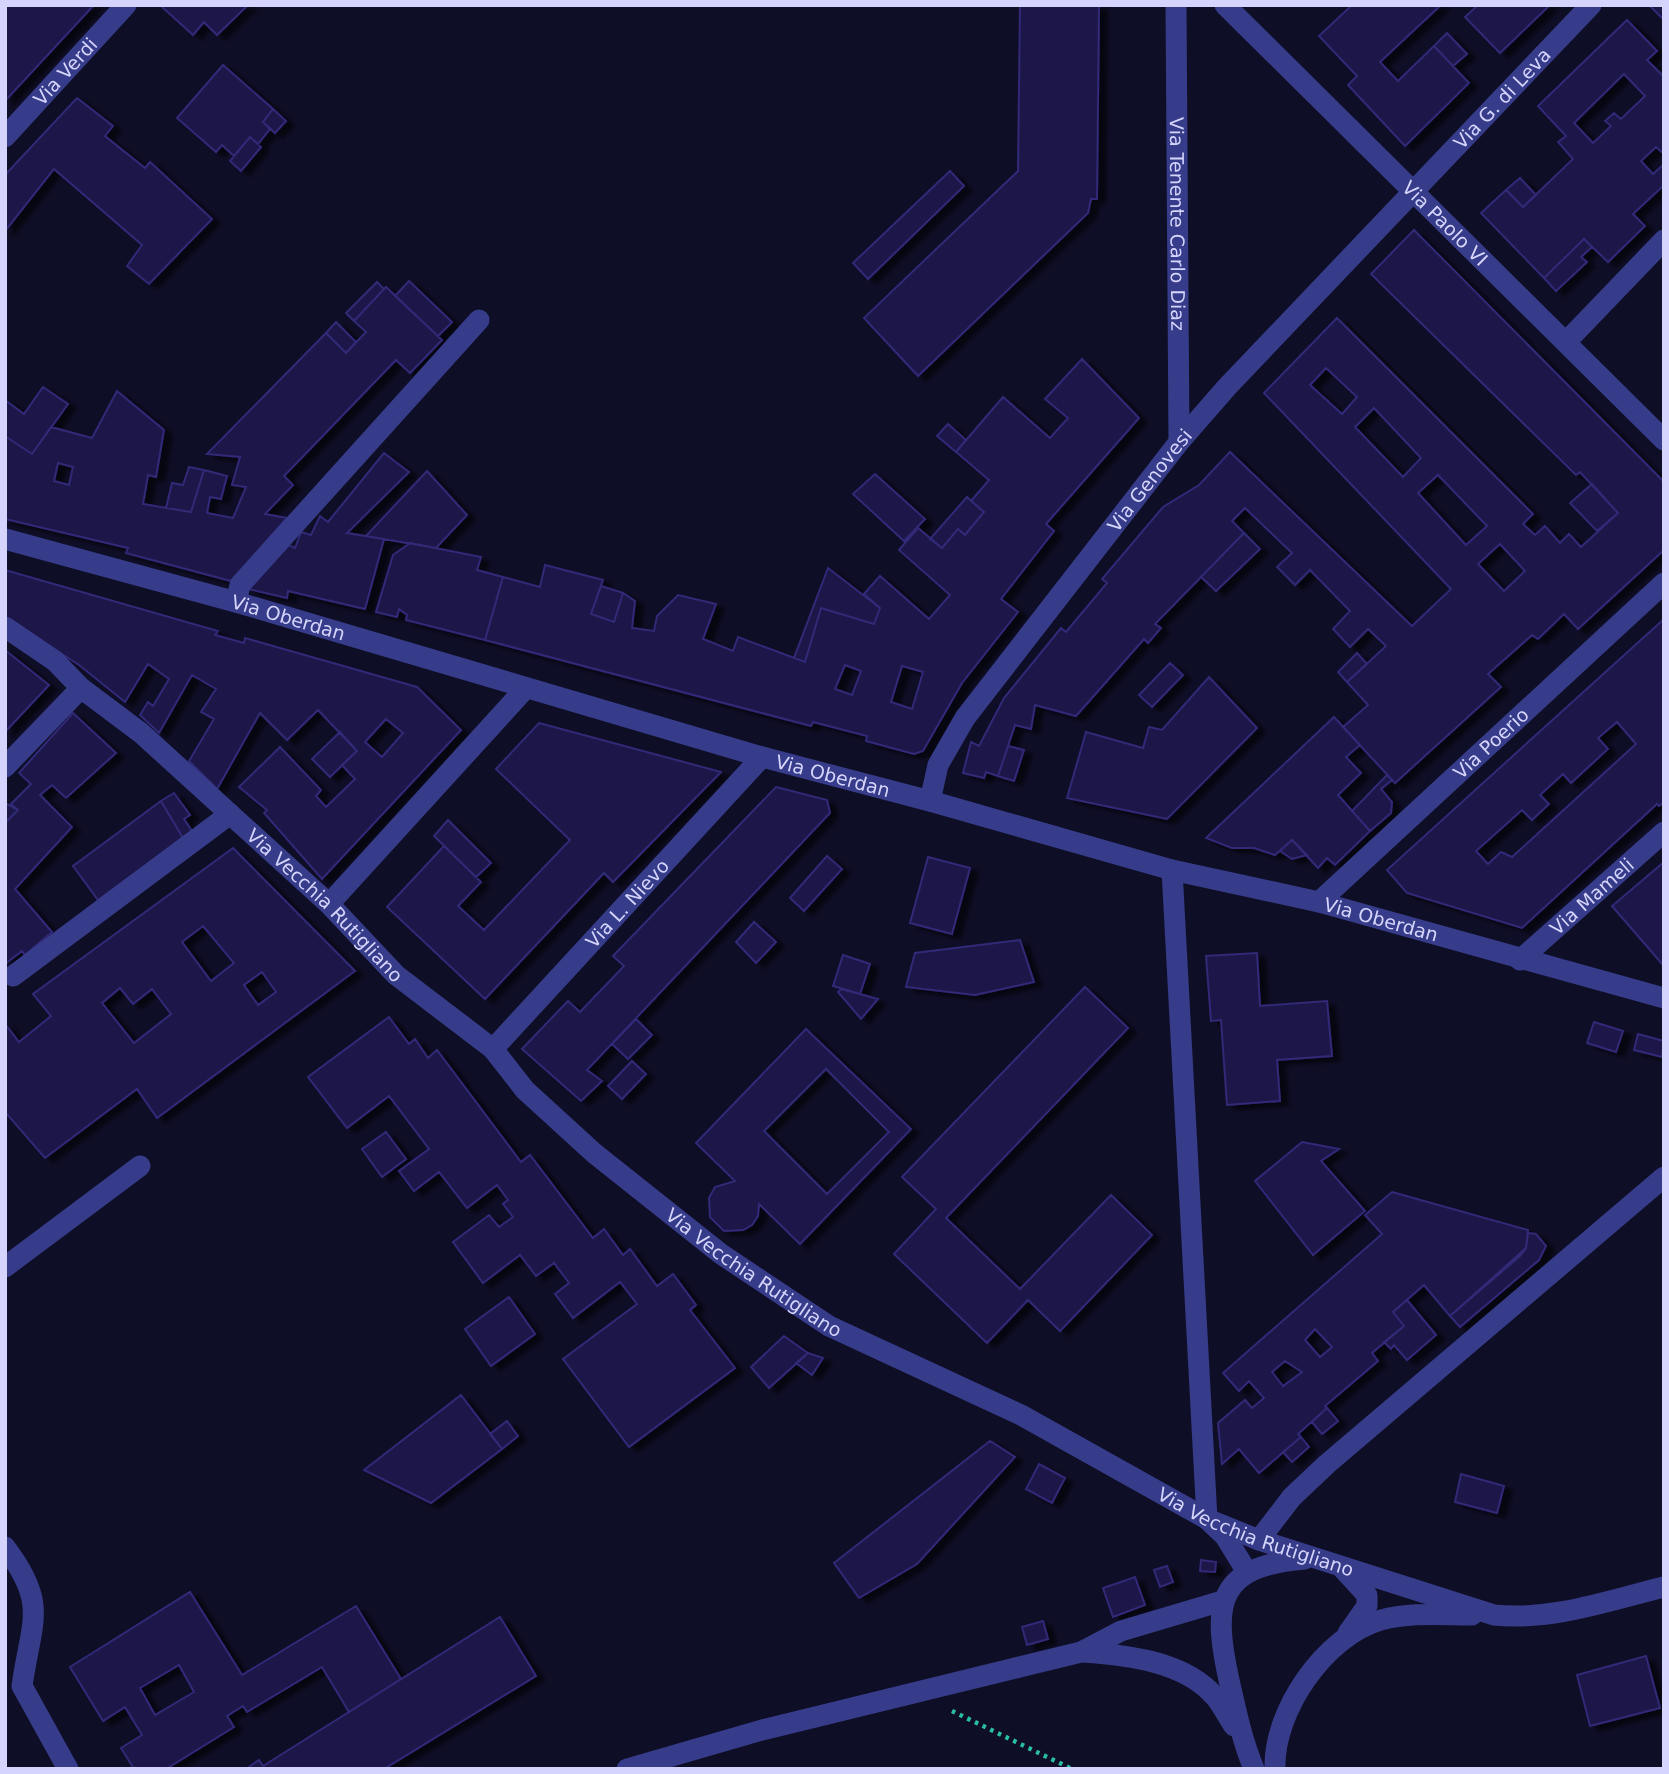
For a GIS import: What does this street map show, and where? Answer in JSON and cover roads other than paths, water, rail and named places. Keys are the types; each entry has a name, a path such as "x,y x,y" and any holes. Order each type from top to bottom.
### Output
{"street":[{"name":"Via Verdi","path":"5,136 126,5"},
{"name":"Via Tenente Carlo Diaz","path":"1176,5 1180,442"},
{"name":"Via Paolo VI","path":"1225,5 1664,440"},
{"name":"Via G. di Leva","path":"1413,190 1591,5"},
{"name":"Via Genovesi","path":"930,801 938,765 965,718 1180,442 1227,387 1413,190"},
{"path":"1566,342 1664,240"},
{"path":"236,602 240,585 479,320"},
{"name":"Via Oberdan","path":"5,539 236,602 762,757 930,801 1172,870 1319,902 1664,999"},
{"name":"Via Poerio","path":"1319,902 1664,583"},
{"name":"Via Vecchia Rutigliano","path":"5,627 55,661 80,688 141,733 329,904 396,975 493,1049 525,1090 594,1153 721,1254 829,1326 1021,1415 1207,1519 1259,1540 1494,1615 1547,1616 1664,1587"},
{"path":"5,767 80,688"},
{"path":"329,904 524,689"},
{"name":"Via L. Nievo","path":"493,1049 762,757"},
{"path":"13,976 230,814"},
{"name":"Via Mameli","path":"1520,960 1664,832"},
{"path":"1172,870 1207,1519 1225,1536 1247,1572"},
{"path":"5,1267 140,1166"},
{"path":"1259,1540 1292,1497 1327,1464 1664,1177"},
{"path":"5,1547 24,1571 33,1592 35,1620 22,1685 68,1769"},
{"path":"1254,1769 1242,1738 1220,1638 1222,1601 1247,1572 1276,1561 1315,1558"},
{"path":"1275,1769 1282,1724 1300,1691 1367,1606 1367,1595 1360,1584 1339,1566"},
{"path":"627,1769 762,1730 1081,1652 1121,1631 1222,1601"},
{"path":"1339,1642 1362,1627 1408,1615 1494,1615"},
{"path":"1081,1652 1125,1655 1166,1667 1192,1680 1215,1696 1242,1738"}]}
